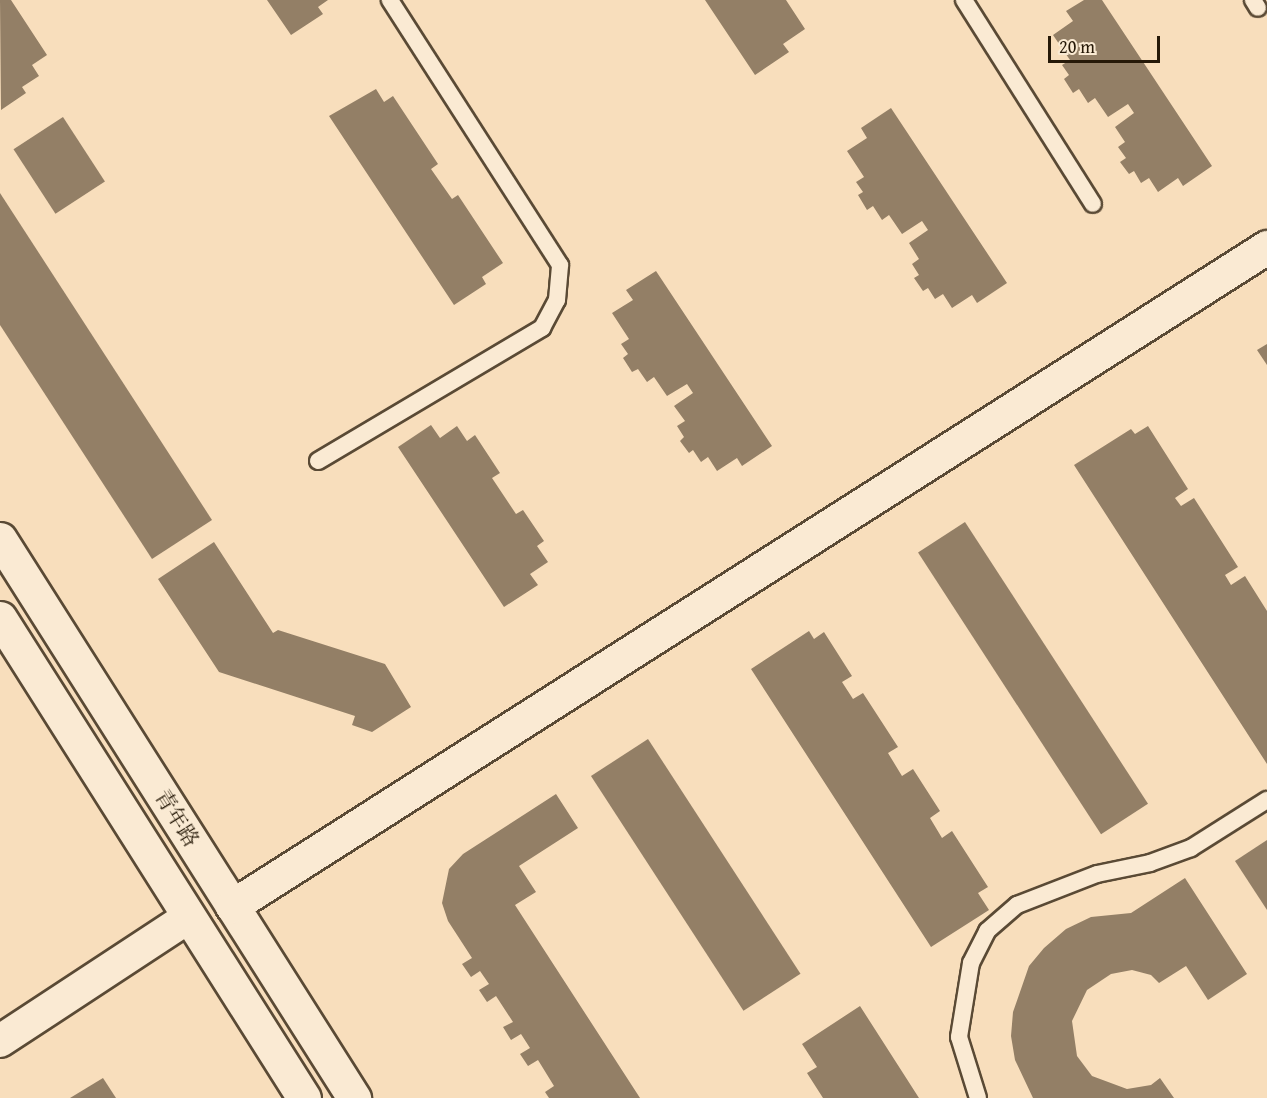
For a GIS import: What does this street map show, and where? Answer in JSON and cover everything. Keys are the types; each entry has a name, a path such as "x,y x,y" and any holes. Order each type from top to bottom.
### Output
{"street":[{"path":"232,906 1267,247"},
{"name":"青年路","path":"0,539 354,1098"},
{"name":"青年路","path":"0,618 304,1098"},
{"path":"0,1041 189,917"}],"lane":[{"path":"318,461 542,328 557,300 560,264 390,0"},
{"path":"964,0 1093,204"},
{"path":"978,1098 959,1037 971,963 987,931 1017,905 1097,874 1150,863 1191,848 1267,800"}],"building":[{"path":"0,0 11,0 47,55 32,65 39,76 22,87 26,93 1,110"},
{"path":"267,0 328,0 318,7 323,14 291,35"},
{"path":"705,0 786,0 805,29 783,44 789,52 755,75"},
{"path":"1084,0 1102,0 1212,166 1183,186 1178,178 1158,192 1149,178 1141,183 1134,171 1129,174 1120,162 1126,158 1118,147 1125,142 1115,127 1134,113 1128,104 1108,117 1095,98 1088,103 1079,89 1073,93 1064,79 1069,75 1062,65 1070,60 1053,35 1073,21 1066,11"},
{"path":"376,89 384,102 393,96 438,164 431,169 452,199 458,195 503,263 482,277 486,284 454,305 329,116"},
{"path":"891,108 1007,283 977,303 972,295 952,308 943,294 935,299 928,288 923,291 914,278 919,275 912,264 919,259 909,243 928,230 922,221 902,234 889,215 882,220 873,206 867,210 858,195 863,192 856,182 864,177 847,151 867,138 861,128"},
{"path":"63,117 105,182 55,214 14,149"},
{"path":"0,193 212,520 152,559 0,325"},
{"path":"656,271 772,446 742,466 737,458 717,471 708,457 701,462 693,450 689,453 680,441 684,437 677,426 685,421 674,406 693,393 687,384 667,396 654,377 647,382 638,369 632,372 623,358 628,354 621,344 629,339 612,313 633,300 626,290"},
{"path":"1267,344 1267,365 1257,350"},
{"path":"431,425 440,438 457,426 467,441 475,435 500,473 492,478 516,514 523,510 544,541 537,546 548,562 530,574 538,585 504,607 398,447"},
{"path":"1148,426 1188,489 1175,498 1181,506 1194,498 1238,567 1225,575 1231,585 1245,576 1267,611 1267,764 1074,465 1131,429 1135,434"},
{"path":"965,522 1148,804 1101,834 918,552"},
{"path":"214,542 273,633 278,630 385,664 411,707 372,732 352,725 355,716 219,672 158,579"},
{"path":"809,631 814,639 824,632 852,676 842,682 853,699 863,693 898,747 888,753 902,776 913,769 940,811 930,818 942,838 952,831 988,887 978,893 989,910 931,947 751,669"},
{"path":"648,739 800,974 743,1011 591,776"},
{"path":"556,794 578,828 519,866 536,892 515,905 640,1098 549,1098 545,1092 554,1086 538,1060 528,1066 520,1054 530,1048 521,1034 511,1040 503,1027 513,1022 496,996 487,1002 479,990 489,984 480,971 471,977 462,964 472,958 448,921 442,903 449,869 463,854"},
{"path":"1267,840 1267,910 1235,861"},
{"path":"1185,878 1247,974 1208,1000 1186,966 1159,983 1151,975 1132,970 1111,974 1087,990 1072,1021 1077,1056 1092,1076 1127,1089 1151,1085 1160,1078 1174,1098 1033,1098 1015,1060 1011,1036 1013,1012 1029,966 1044,948 1066,929 1091,917 1131,913"},
{"path":"860,1006 919,1098 823,1098 807,1073 817,1067 802,1044"},
{"path":"103,1078 116,1098 70,1098"}]}
